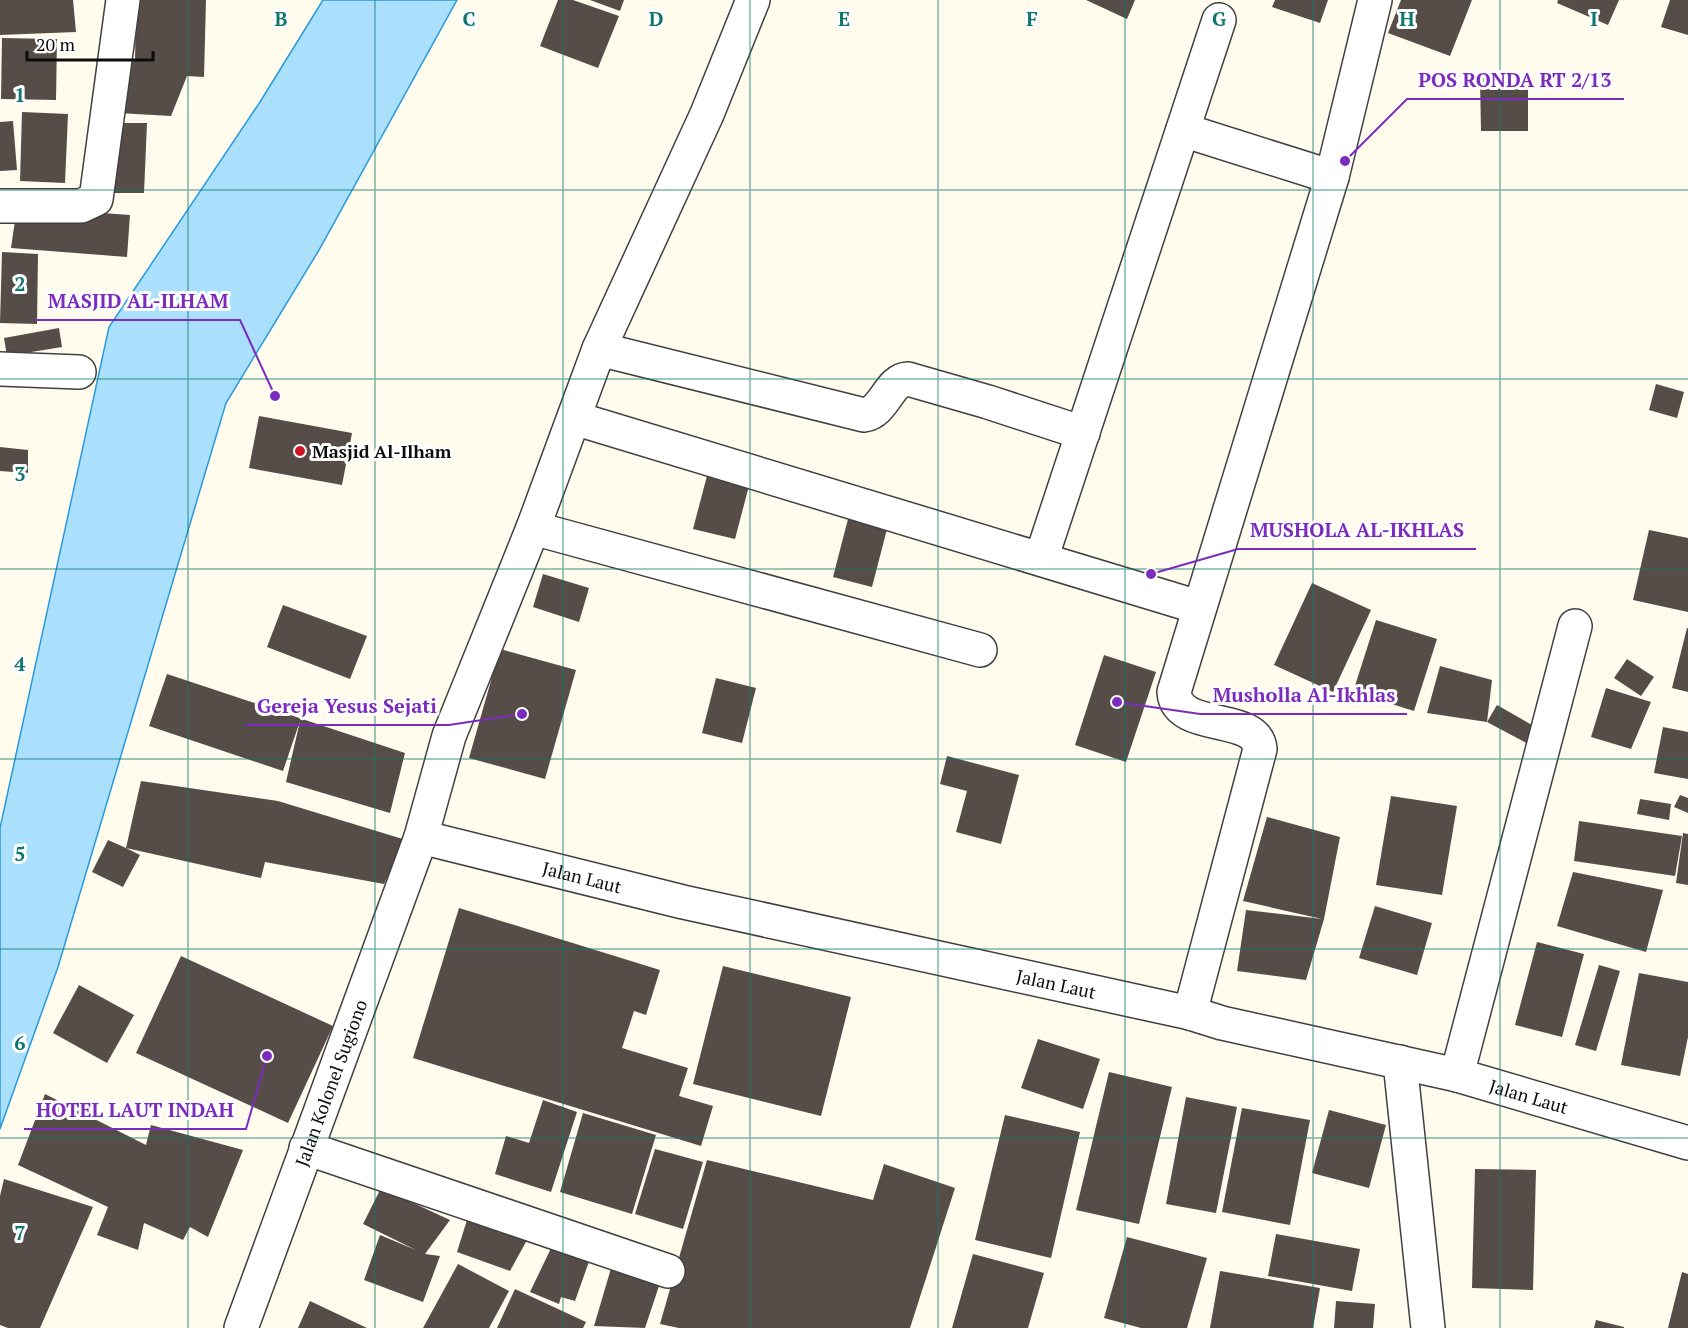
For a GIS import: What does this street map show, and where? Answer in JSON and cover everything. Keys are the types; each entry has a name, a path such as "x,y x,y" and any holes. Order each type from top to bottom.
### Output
{"street":[{"path":"0,206 75,206 88,204 96,199 123,0"},
{"name":"Jalan Kolonel Sugiono","path":"240,1328 421,837 449,736 533,528 599,349 707,114 753,0"},
{"path":"1190,1013 1260,749 1259,742 1252,733 1186,712 1175,699 1198,608 1332,177 1375,0"},
{"path":"1041,559 1220,20"},
{"path":"1183,130 1332,177"},
{"path":"599,349 864,415 875,412 898,383 908,379 1083,433"},
{"path":"0,369 79,372"},
{"path":"574,418 1198,608"},
{"path":"533,528 980,650"},
{"path":"1457,1075 1575,626"},
{"name":"Jalan Laut","path":"421,837 683,902 1190,1013 1222,1023 1457,1075 1688,1143"},
{"path":"1400,1062 1428,1328"},
{"path":"306,1148 668,1270"}],"water":[{"path":"323,0 457,0 319,250 226,403 58,967 0,1129 0,828 109,327 260,102"}],"building":[{"path":"0,0 73,0 76,32 0,35"},
{"path":"136,0 206,0 204,77 187,76 171,116 118,113 126,63 135,61"},
{"path":"558,0 573,0 619,16 598,68 540,46"},
{"path":"590,0 624,0 620,11"},
{"path":"1086,0 1135,0 1127,19"},
{"path":"1275,0 1328,0 1320,23 1272,7"},
{"path":"1401,0 1472,0 1450,56 1388,33"},
{"path":"1558,0 1619,0 1608,25 1557,3"},
{"path":"1670,0 1688,0 1688,35 1661,27"},
{"path":"2,38 57,39 56,100 1,99"},
{"path":"1528,77 1528,131 1481,131 1480,78"},
{"path":"22,112 68,114 65,183 20,181"},
{"path":"13,121 17,170 0,171 0,122"},
{"path":"118,123 147,123 144,193 106,193"},
{"path":"17,207 130,215 127,257 11,248"},
{"path":"2,252 38,254 37,324 0,323"},
{"path":"59,328 62,347 7,356 4,338"},
{"path":"1656,384 1684,392 1677,418 1649,410"},
{"name":"Masjid Al-Ilham","path":"259,416 352,433 342,485 249,468"},
{"path":"0,447 28,450 28,473 0,471"},
{"path":"708,472 750,482 735,539 693,529"},
{"path":"848,519 887,529 872,587 833,577"},
{"path":"1649,530 1688,538 1688,612 1633,600"},
{"path":"543,574 589,588 579,622 533,607"},
{"path":"1312,583 1371,610 1333,692 1274,665"},
{"path":"283,605 367,636 350,679 267,647"},
{"path":"1376,620 1437,639 1414,711 1353,692"},
{"path":"1688,628 1688,692 1672,688"},
{"path":"500,649 576,670 545,779 469,758"},
{"path":"1104,655 1156,672 1126,762 1075,745"},
{"path":"1627,659 1654,677 1641,696 1614,678"},
{"path":"1440,666 1492,680 1487,722 1427,713"},
{"path":"167,674 405,753 390,813 286,782 300,721 283,771 149,726"},
{"path":"716,678 756,688 742,743 702,733"},
{"path":"1606,688 1651,702 1631,749 1591,737"},
{"path":"1497,705 1539,729 1530,745 1487,722"},
{"path":"1663,727 1688,732 1688,779 1654,773"},
{"path":"947,756 1019,775 1001,844 956,832 967,791 940,784"},
{"path":"141,781 278,801 406,840 384,884 265,862 261,878 126,848"},
{"path":"1680,795 1688,798 1688,813 1674,807"},
{"path":"1391,796 1457,806 1442,895 1376,885"},
{"path":"1640,799 1671,804 1669,820 1637,814"},
{"path":"1267,817 1340,837 1324,919 1306,980 1237,971 1246,910 1322,919 1243,901"},
{"path":"1579,821 1682,836 1675,876 1574,861"},
{"path":"1683,833 1688,834 1688,885 1676,883"},
{"path":"108,840 140,855 123,887 92,872"},
{"path":"1573,872 1663,890 1646,952 1557,926"},
{"path":"1375,906 1432,923 1417,975 1359,958"},
{"path":"459,908 660,970 646,1015 634,1011 622,1048 688,1068 679,1096 713,1106 701,1146 413,1058"},
{"path":"1537,942 1584,954 1562,1037 1515,1025"},
{"path":"181,956 333,1026 288,1123 136,1053"},
{"path":"1599,965 1620,971 1596,1051 1575,1045"},
{"path":"723,966 851,997 821,1116 693,1084"},
{"path":"1639,973 1688,982 1688,1037 1680,1076 1621,1065"},
{"path":"79,985 134,1015 107,1063 53,1033"},
{"path":"1038,1039 1100,1059 1083,1109 1021,1088"},
{"path":"1109,1072 1172,1087 1139,1224 1076,1210"},
{"path":"45,1094 146,1145 151,1125 243,1150 208,1237 190,1227 183,1240 144,1223 138,1250 97,1235 108,1207 18,1165"},
{"path":"1186,1097 1237,1107 1216,1213 1166,1204"},
{"path":"543,1100 577,1112 551,1192 495,1174 506,1136 529,1143"},
{"path":"1242,1108 1310,1120 1290,1225 1222,1212"},
{"path":"1329,1110 1386,1125 1369,1188 1312,1173"},
{"path":"583,1113 656,1135 632,1214 560,1192"},
{"path":"1005,1115 1080,1132 1051,1258 975,1240"},
{"path":"655,1149 703,1162 683,1229 635,1214"},
{"path":"707,1160 873,1200 884,1164 955,1188 910,1328 679,1328 660,1324"},
{"path":"1475,1169 1536,1170 1533,1290 1472,1288"},
{"path":"4,1179 93,1207 40,1328 8,1328 0,1325 0,1196"},
{"path":"381,1188 450,1220 425,1254 440,1256 423,1302 364,1280 380,1235 416,1250 363,1224"},
{"path":"467,1220 527,1240 510,1271 457,1252"},
{"path":"1276,1234 1360,1249 1352,1291 1268,1276"},
{"path":"1127,1237 1207,1258 1187,1328 1141,1328 1104,1318"},
{"path":"554,1242 592,1253 575,1301 561,1297 559,1304 530,1292"},
{"path":"973,1254 1044,1273 1028,1328 952,1328"},
{"path":"458,1264 509,1291 489,1328 423,1328"},
{"path":"612,1265 660,1283 645,1328 594,1326"},
{"path":"1220,1271 1320,1288 1313,1328 1210,1328"},
{"path":"1682,1272 1688,1274 1688,1328 1668,1328"},
{"path":"515,1289 586,1322 583,1328 497,1328"},
{"path":"310,1301 367,1328 298,1328"},
{"path":"1336,1301 1375,1304 1373,1328 1334,1328"},
{"path":"1596,1320 1624,1327 1624,1328 1594,1328"}],"place":[{"name":"POS RONDA RT 2/13","path":"1345,161"},
{"name":"MASJID AL-ILHAM","path":"275,396"},
{"name":"Masjid Al-Ilham","path":"300,451"},
{"name":"MUSHOLA AL-IKHLAS","path":"1151,574"},
{"name":"Musholla Al-Ikhlas","path":"1117,702"},
{"name":"Gereja Yesus Sejati","path":"522,714"},
{"name":"HOTEL LAUT INDAH","path":"267,1056"}]}
